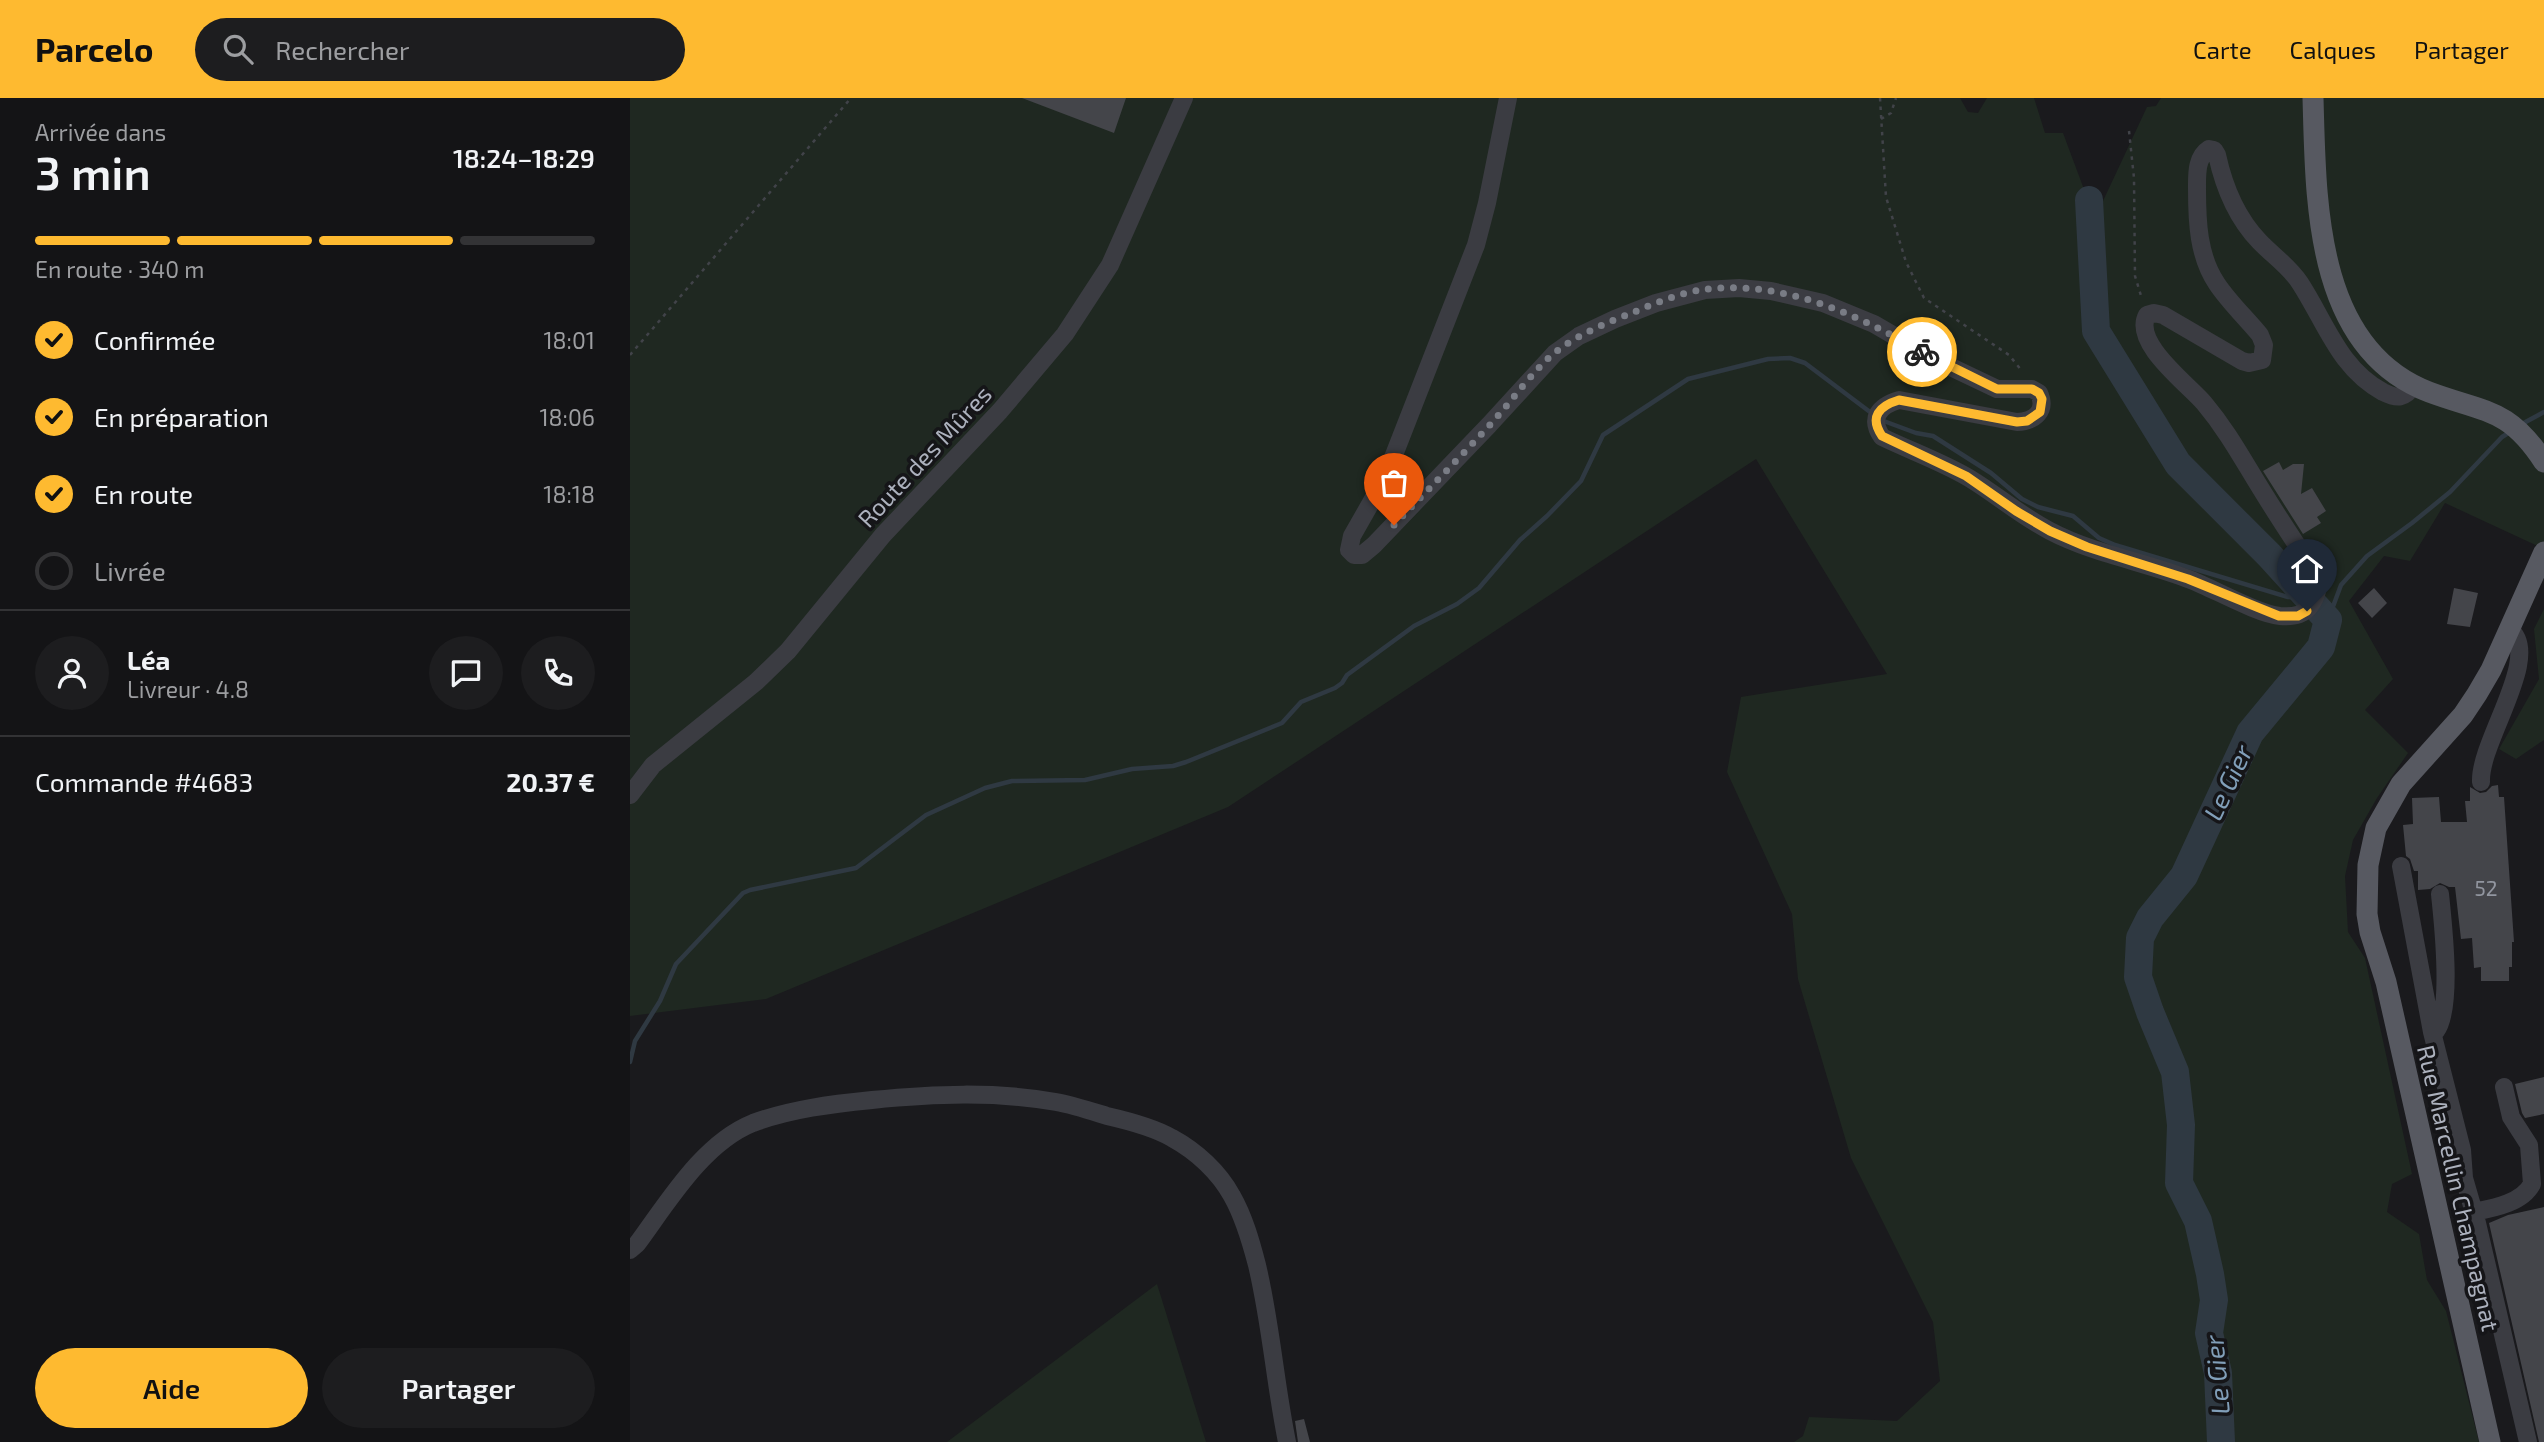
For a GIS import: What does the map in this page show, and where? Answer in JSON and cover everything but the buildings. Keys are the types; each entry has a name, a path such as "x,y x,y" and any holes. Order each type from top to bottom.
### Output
{"main road":[{"path":"2313,98 2316,188 2322,237 2340,299 2360,336 2398,376 2414,385 2490,411 2514,425 2532,443 2544,462"},
{"name":"Rue Marcellin Champagnat","path":"2490,1442 2386,982 2374,946 2367,914 2366,888 2376,828 2401,784 2463,715 2477,694 2544,552"}],"street":[{"name":"Route des Mûres","path":"630,795 653,765 756,682 788,651 883,535 1000,411 1065,334 1110,265 1184,98"},
{"path":"1508,98 1476,245 1385,478 1352,536 1349,550 1354,555 1362,555 1374,545 1555,352 1615,319 1656,303 1705,290 1739,288 1771,291 1823,303 1874,324 1934,359 1997,389 2022,388 2039,393 2042,399 2040,412 2027,421 2017,422 1899,400 1888,403 1880,410 1875,420 1876,428 1882,436 1966,476 2050,531 2087,547 2188,579 2279,616 2298,616 2312,604 2319,581 2315,573 2264,495 2238,446 2204,403 2158,355 2146,338 2143,328 2147,315 2163,314 2242,361 2256,363 2262,360 2263,345 2260,335 2216,284 2199,238 2197,173 2204,152 2209,149 2214,150 2228,195 2241,217 2258,240 2293,273 2346,362 2359,377 2394,397 2403,397 2414,385"},
{"path":"2481,782 2483,762 2526,667 2527,654 2523,642 2517,633 2509,629"},
{"path":"2401,866 2432,1032 2459,1135 2465,1184 2474,1212 2528,1442"},
{"path":"2432,1032 2436,1031 2441,1023 2444,1009 2440,894"},
{"path":"2474,1212 2504,1204 2536,1190 2529,1146 2511,1117 2504,1087"},
{"path":"630,1250 638,1244 687,1177 725,1140 752,1124 822,1105 933,1094 991,1095 1056,1102 1128,1121 1172,1137 1205,1161 1232,1195 1250,1237 1267,1305 1279,1402 1287,1442"},
{"path":"2433,1192 2465,1184"}],"path":[{"path":"630,355 851,98"},
{"path":"1880,98 1886,197 1906,262 1924,298 2009,355 2023,373 2022,388"},
{"path":"1881,119 1891,113 1896,98"},
{"path":"2129,131 2134,178 2135,276 2147,315"}],"shaded area":[{"path":"630,98 1960,98 1968,112 1978,113 1987,98 2034,98 2045,133 2063,133 2088,200 2103,201 2147,107 2156,106 2161,98 2544,98 2544,549 2445,503 2410,561 2384,556 2349,601 2393,679 2365,710 2408,753 2377,798 2353,840 2345,876 2348,932 2365,958 2412,1174 2392,1184 2387,1212 2419,1234 2427,1280 2446,1311 2479,1442 1794,1442 1803,1436 1809,1417 1897,1421 1940,1381 1933,1322 1851,1158 1798,979 1792,914 1727,772 1741,697 1887,674 1756,459 1228,807 766,999 630,1016"},
{"path":"2544,609 2544,740 2516,759 2499,749 2539,679 2534,629"},
{"path":"1157,1284 1206,1442 947,1442"}],"waterway":[{"name":"Le Gier","path":"2089,200 2096,331 2178,464 2269,555 2328,620 2321,647 2250,733 2184,876 2150,918 2140,938 2138,977 2175,1072 2181,1125 2179,1183 2198,1221 2210,1274 2214,1300 2209,1333 2218,1373 2221,1442"},
{"path":"630,1062 635,1041 660,1001 676,964 743,893 856,868 926,815 985,788 1012,781 1085,780 1132,769 1173,766 1282,723 1301,702 1335,688 1347,675 1414,626 1457,604 1479,588 1520,540 1581,481 1603,435 1688,379 1768,359 1790,358 1805,363 1874,415"},
{"path":"2520,425 2544,412"},
{"path":"1881,420 1916,433 1933,436 1991,473 2022,499 2038,507 2073,516 2099,538 2115,545 2288,597 2308,598"},
{"path":"2328,620 2341,585 2367,556 2450,492 2502,437 2510,432"}],"way so far":[{"path":"1394,525 1555,352 1615,319 1656,303 1705,290 1739,288 1771,291 1823,303 1874,324 1922,352"}],"route":[{"path":"1922,352 1997,389 2032,389 2039,393 2042,399 2040,412 2034,418 2017,422 1899,400 1888,403 1880,410 1875,420 1876,428 1882,436 1966,476 2050,531 2087,547 2188,579 2279,616 2298,616 2307,611"}]}
